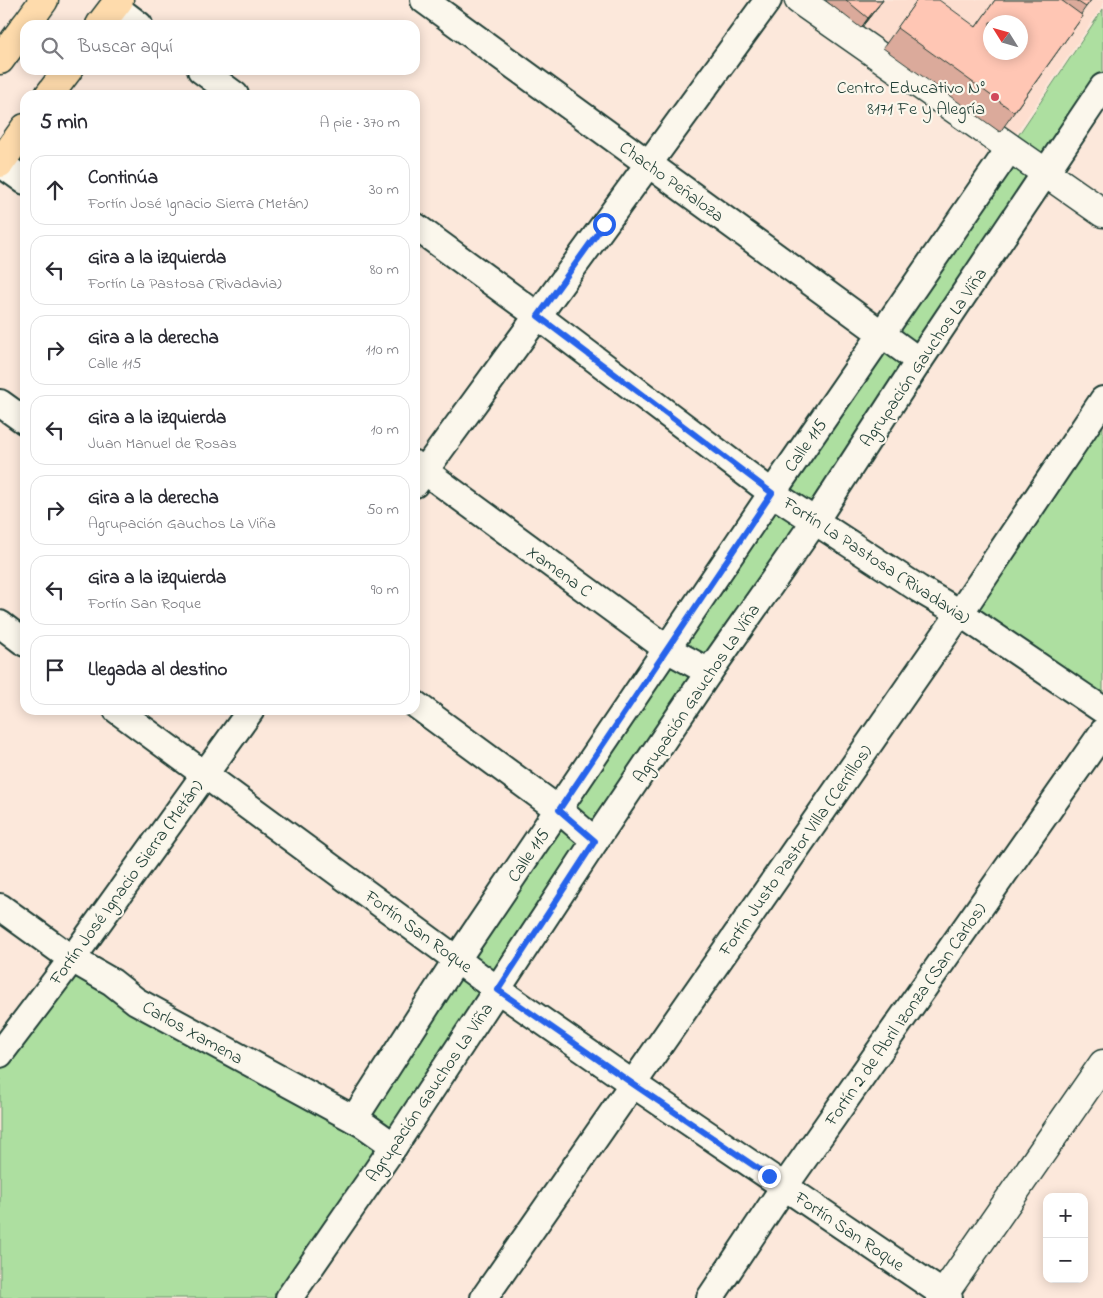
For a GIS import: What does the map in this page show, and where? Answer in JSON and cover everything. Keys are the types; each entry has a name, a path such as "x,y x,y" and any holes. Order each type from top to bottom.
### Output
{"main road":[{"path":"29,20 44,0"},
{"path":"0,60 20,32"},
{"path":"53,90 64,75"},
{"path":"0,163 20,135"}],"street":[{"name":"Chacho Peñaloza","path":"424,0 919,361"},
{"path":"420,470 538,316 768,0"},
{"path":"799,0 1103,213"},
{"path":"111,10 130,20"},
{"path":"208,75 228,90"},
{"name":"Agrupación Gauchos La Viña","path":"288,1298 394,1146 709,672 815,521 919,361 1103,87"},
{"name":"Calle 115","path":"354,1119 457,959 772,493 1010,148"},
{"path":"0,163 20,177"},
{"name":"Fortín La Pastosa (Rivadavia)","path":"420,230 538,316 772,493 919,590 960,613 1103,710"},
{"name":"Fortín Justo Pastor Villa (Cerrillos)","path":"484,1298 960,613 1103,400"},
{"path":"0,403 20,418"},
{"name":"Xamena C","path":"420,474 667,649 709,672"},
{"path":"0,624 20,639"},
{"path":"420,708 559,810 595,841"},
{"name":"Fortín San Roque","path":"124,715 498,990 944,1297"},
{"name":"Fortín José Ignacio Sierra (Metán)","path":"0,1054 72,959 247,715"},
{"name":"Fortín 2 de Abril Izonza (San Carlos)","path":"710,1298 784,1187 1103,732"},
{"name":"Carlos Xamena","path":"0,907 72,959 112,982 136,1001 354,1119 394,1146"},
{"path":"944,1297 1103,1064"}],"shaded area":[{"name":"Centro Educativo N° 8171 Fe y Alegría","path":"816,0 1103,0 1103,5 1011,141"}],"green space":[{"path":"1103,9 1103,78 1045,164 1013,143"},
{"path":"1011,151 1043,174 287,1298 0,1298 0,1063 74,964 350,1124"},
{"path":"1103,410 1103,705 967,612"}],"building":[{"path":"846,0 883,0 868,18"},
{"path":"917,0 939,0 976,27 983,17 983,60 1028,60 1028,15 984,15 995,0 1061,0 1083,16 1014,112 897,28"},
{"path":"1075,0 1091,0 1086,7"}],"place":[{"name":"Centro Educativo N° 8171 Fe y Alegría","path":"995,97"}],"route":[{"path":"604,224 538,316 772,493 559,810 595,841 498,990 769,1176"}]}
